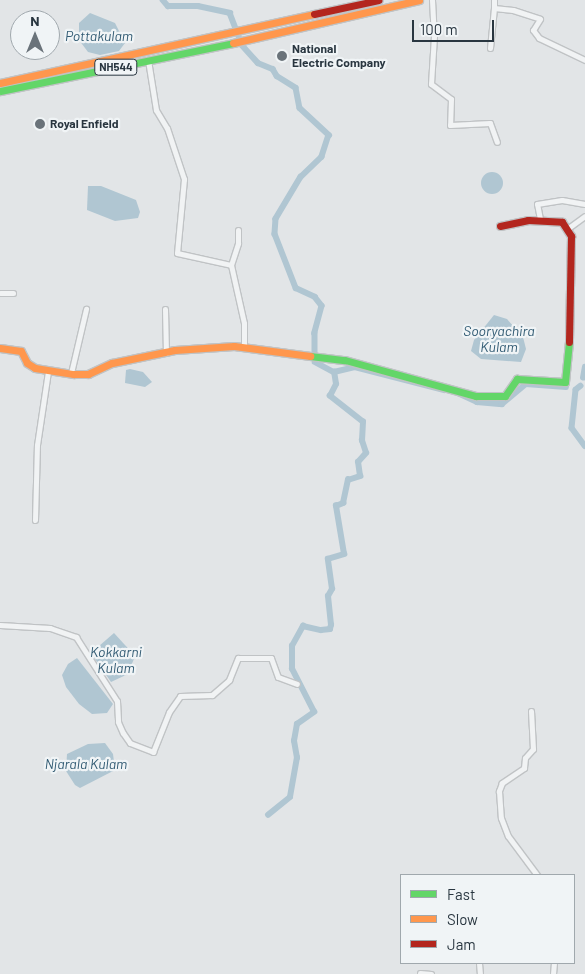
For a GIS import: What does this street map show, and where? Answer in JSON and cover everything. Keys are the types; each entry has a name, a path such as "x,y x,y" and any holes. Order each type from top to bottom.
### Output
{"main road":[{"name":"NH544","path":"0,83 379,0"},
{"name":"NH544","path":"0,90 232,44 419,0"},
{"path":"0,348 20,351 27,363 48,371 71,373 88,374 112,363 166,353 244,346 346,360 476,396 505,396 517,380 565,382 572,307 571,236 562,222 540,219 500,226"}],"street":[{"path":"432,0 434,36 431,84 451,99 450,125 490,123 497,142"},
{"path":"490,48 494,0"},
{"path":"494,8 512,10 540,19 533,30 539,38 585,60"},
{"path":"148,60 156,110 167,128 184,179 177,253 231,264"},
{"path":"540,219 537,204 562,200 585,204"},
{"path":"567,229 585,216"},
{"path":"238,230 238,242 231,264 244,322 244,346"},
{"path":"0,292 13,293"},
{"path":"71,373 86,308"},
{"path":"164,309 166,353"},
{"path":"35,520 38,445 48,371"},
{"path":"0,625 50,628 76,638 117,701 118,722 123,733 130,743 153,752 169,712 180,696 212,696 228,680 238,658 271,658 278,677 296,684"},
{"path":"531,711 533,749 525,758 524,768 502,783 499,791 502,818 508,836 536,874"},
{"path":"420,973 431,974"}],"water":[{"name":"Pottakulam","path":"90,13 115,23 125,43 119,51 100,55 88,52 79,40 79,23"},
{"path":"488,172 496,172 503,179 503,187 496,194 488,194 481,187 481,179"},
{"path":"88,186 101,186 136,200 140,212 138,218 115,221 87,210"},
{"name":"Sooryachira Kulam","path":"494,315 507,319 523,337 526,349 521,362 481,359 471,351 474,340"},
{"path":"126,370 143,372 152,382 145,387 125,383"},
{"name":"Kokkarni Kulam","path":"114,633 135,656 128,674 111,682 91,653"},
{"path":"77,658 113,704 107,713 92,714 79,704 66,687 62,675 68,664"},
{"name":"Njarala Kulam","path":"105,743 113,754 115,770 80,788 75,785 66,771 67,754 88,744"}],"waterway":[{"path":"163,0 168,6 198,6 230,13 242,45 258,63 273,69 277,76 296,88 300,108 329,135 322,157 301,177 276,219 275,234 296,288 315,297 322,306 315,333 315,353"},
{"path":"315,362 334,372 355,367 444,390"},
{"path":"583,378 585,367"},
{"path":"268,815 290,797 297,758 294,741 297,724 314,712 292,669 292,646 303,626 321,630 330,629 328,596 332,589 328,559 344,554 336,506 343,503 348,480 360,476 358,462 366,453 362,441 363,422 330,396 336,384 334,372"},
{"path":"458,393 477,402 502,404 526,384 566,387"},
{"path":"581,386 576,390 572,428 585,446"}],"traffic: fast":[{"path":"0,91 233,43"},
{"path":"310,356 345,360 476,396 505,396 517,379 565,382 569,342"}],"traffic: slow":[{"path":"233,43 419,0"},
{"path":"0,83 314,14"},
{"path":"0,348 21,351 27,363 35,368 74,374 88,374 112,363 175,350 234,346 310,356"}],"traffic: jam":[{"path":"314,14 379,0"},
{"path":"500,226 528,220 562,222 571,236 569,342"}],"place":[{"name":"National Electric Company","path":"282,56"},
{"name":"Royal Enfield","path":"40,124"}]}
